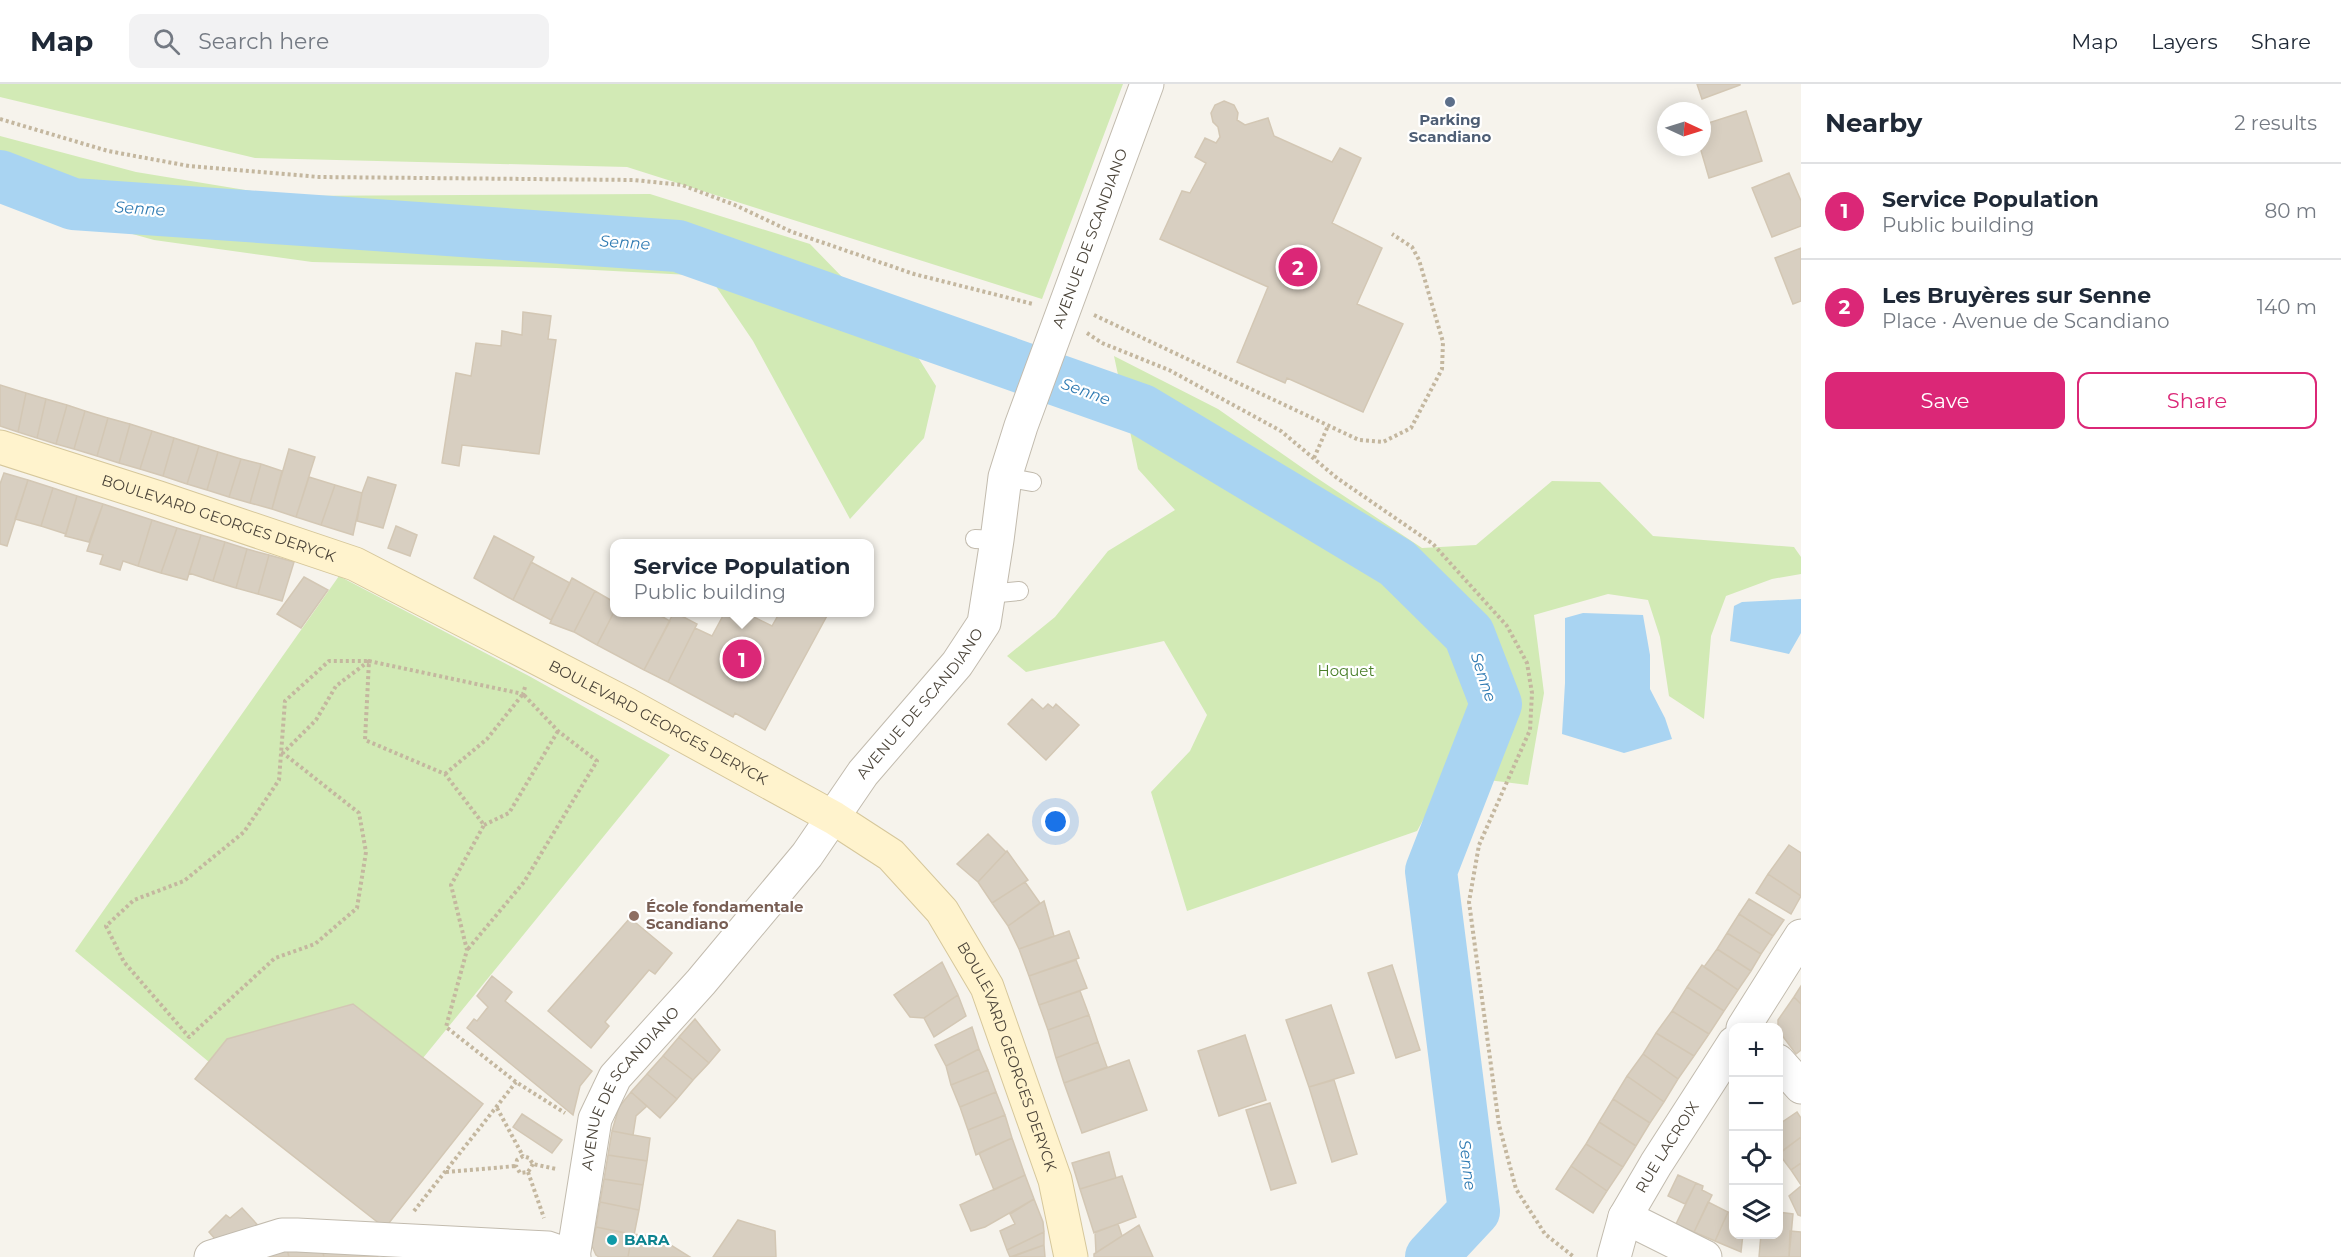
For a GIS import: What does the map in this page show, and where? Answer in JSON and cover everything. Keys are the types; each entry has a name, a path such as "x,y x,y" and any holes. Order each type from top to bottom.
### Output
{"street":[{"name":"AVENUE DE SCANDIANO","path":"567,1255 595,1119 615,1077 738,938 807,855 863,773 957,664 1004,593 986,539 1018,480 1021,426 1147,84"},
{"name":"BOULEVARD GEORGES DERYCK","path":"0,447 355,564 628,705 834,818 891,855 942,911 987,987 1054,1180 1071,1257"},
{"name":"RUE LACROIX","path":"1747,1023 1801,936"},
{"name":"RUE LACROIX","path":"1614,1257 1625,1217 1729,1052"},
{"path":"1783,1066 1801,1088"},
{"path":"1625,1217 1705,1257"},
{"path":"211,1257 282,1235 567,1255"}],"path":[{"path":"0,119 108,151 189,166 319,177 634,180 682,185 735,205 792,232 914,274 1063,310 1359,440 1383,442 1411,428 1442,369 1443,342 1419,260 1412,247 1392,234"},
{"path":"1063,310 1102,343 1169,370 1281,431 1337,478 1433,544 1507,626 1527,663 1532,693 1530,730 1479,845 1469,902 1499,1125 1516,1189 1545,1234 1574,1257"},
{"path":"1314,458 1328,426"},
{"path":"445,774 487,739 523,694 535,657"},
{"path":"283,753 359,813 366,852 357,908 315,944 275,958 189,1037 124,962 106,926 134,900 184,880 244,832 279,780 283,753 285,701 329,661 369,661 523,694 558,731 597,760 524,882 467,950 446,1028 516,1082 593,1131"},
{"path":"283,753 316,720 336,686 369,661"},
{"path":"369,661 365,740 445,774 484,825"},
{"path":"467,950 451,885 484,825 509,813 558,731"},
{"path":"392,1241 516,1082"},
{"path":"496,1108 523,1156 529,1158 533,1164 557,1170"},
{"path":"523,1156 517,1160 516,1166 520,1173 528,1172"},
{"path":"528,1172 533,1164"},
{"path":"445,1173 516,1166"},
{"path":"528,1172 547,1226 567,1255"}],"green space":[{"path":"0,84 1123,84 1042,299 627,167 255,158 0,97"},
{"path":"0,136 136,172 282,196 650,194 810,244 914,351 936,386 924,438 850,519 753,341 709,276 556,268 312,262 154,240 0,197"},
{"name":"Hoquet","path":"1114,356 1218,409 1422,548 1476,545 1552,481 1600,482 1653,536 1794,547 1801,557 1801,574 1772,579 1726,596 1711,636 1704,719 1669,696 1660,637 1648,600 1608,594 1534,615 1544,693 1528,785 1448,775 1417,831 1187,911 1151,792 1190,751 1207,715 1164,641 1026,672 1007,656 1055,617 1108,551 1175,510 1138,469"},
{"path":"339,576 529,676 670,755 423,1058 353,1004 227,1039 209,1062 75,951"}],"water":[{"path":"1801,599 1801,633 1789,654 1730,641 1734,606 1742,602"},
{"path":"1583,613 1643,615 1650,655 1650,689 1665,718 1672,739 1624,753 1562,734 1565,618"}],"building":[{"path":"1697,84 1740,84 1740,85 1702,99"},
{"path":"1224,101 1234,105 1238,113 1237,120 1245,125 1268,118 1274,136 1332,162 1340,148 1361,158 1332,223 1382,248 1357,304 1403,324 1363,412 1287,378 1285,383 1237,362 1268,287 1160,239 1182,191 1190,193 1206,163 1195,157 1205,138 1216,143 1220,137 1211,113 1215,105"},
{"path":"1746,111 1762,161 1709,178 1703,156 1711,156 1711,122"},
{"path":"1789,173 1801,201 1801,226 1772,237 1752,188"},
{"path":"1801,248 1801,301 1793,304 1775,258"},
{"path":"523,312 551,316 548,339 556,340 539,454 462,445 459,466 442,463 456,373 471,376 476,343 501,346 502,331 522,335"},
{"path":"0,385 26,393 18,432 0,426"},
{"path":"26,393 46,399 37,438 18,432"},
{"path":"46,399 67,405 56,444 37,438"},
{"path":"67,405 85,411 74,449 56,444"},
{"path":"85,411 108,418 97,456 74,449"},
{"path":"108,418 130,424 119,463 97,456"},
{"path":"130,424 152,431 140,469 119,463"},
{"path":"152,431 174,438 163,476 140,469"},
{"path":"174,438 199,446 187,484 163,476"},
{"path":"199,446 218,452 207,490 187,484"},
{"path":"289,449 315,457 296,517 272,509"},
{"path":"218,452 241,459 229,497 207,490"},
{"path":"241,459 261,464 250,503 229,497"},
{"path":"261,464 282,471 272,509 250,503"},
{"path":"4,473 28,480 7,546 0,544 0,484"},
{"path":"309,477 335,485 321,525 296,517"},
{"path":"368,477 396,485 383,528 357,521 362,493"},
{"path":"28,480 53,488 41,526 15,519"},
{"path":"335,485 362,493 353,535 321,525"},
{"path":"53,488 77,496 66,534 41,526"},
{"path":"77,496 103,504 89,542 65,536"},
{"path":"103,504 152,520 138,566 123,561 120,570 100,564 103,555 87,551"},
{"path":"152,520 177,528 161,573 138,566"},
{"path":"396,526 417,535 410,556 388,548"},
{"path":"177,528 201,535 187,580 161,573"},
{"path":"201,535 225,542 213,581 189,573"},
{"path":"494,536 534,557 513,600 474,578"},
{"path":"225,542 247,549 236,588 213,581"},
{"path":"247,549 269,555 258,594 236,588"},
{"path":"269,555 294,562 282,601 258,594"},
{"path":"531,562 570,583 551,620 513,600"},
{"path":"304,577 328,590 301,628 277,614"},
{"path":"572,578 595,591 574,632 550,623"},
{"path":"595,591 610,600 611,617 597,645 574,632"},
{"path":"611,617 663,617 670,621 644,670 597,645"},
{"path":"671,617 684,617 697,624 668,682 644,670"},
{"path":"722,617 754,617 772,626 777,617 826,617 765,730 735,713 733,717 668,682 695,628 712,636"},
{"path":"1032,699 1043,709 1048,704 1053,708 1056,704 1079,725 1046,760 1008,724"},
{"path":"988,834 1006,852 978,882 957,864"},
{"path":"1789,845 1801,853 1801,896 1768,874"},
{"path":"1007,851 1028,880 992,903 978,882"},
{"path":"1768,874 1801,896 1791,914 1756,893"},
{"path":"1025,882 1040,903 1008,926 992,903"},
{"path":"1749,899 1784,920 1773,936 1739,914"},
{"path":"1044,901 1054,936 1019,949 1008,926"},
{"path":"1739,914 1773,936 1761,954 1727,933"},
{"path":"630,918 672,953 655,974 649,970 605,1022 609,1026 591,1048 548,1011"},
{"path":"1069,931 1079,958 1029,976 1019,949"},
{"path":"1727,933 1761,954 1751,971 1717,949"},
{"path":"1717,949 1751,971 1738,990 1704,967"},
{"path":"1076,960 1087,988 1039,1005 1029,976"},
{"path":"942,962 958,995 924,1018 910,1017 894,995"},
{"path":"1392,965 1420,1050 1396,1058 1368,973"},
{"path":"1702,965 1738,990 1724,1011 1687,987"},
{"path":"492,976 512,992 505,1001 592,1071 580,1086 573,1115 467,1028 474,1019 477,1021 488,1007 477,996"},
{"path":"1801,986 1801,1004 1794,997"},
{"path":"1687,987 1724,1011 1709,1034 1672,1011"},
{"path":"1080,991 1089,1015 1048,1030 1039,1005"},
{"path":"958,995 966,1016 934,1037 924,1018"},
{"path":"1794,997 1801,1004 1801,1050 1796,1054 1783,1037 1783,1023 1778,1023"},
{"path":"353,1004 483,1104 385,1228 195,1079 227,1039"},
{"path":"1331,1005 1354,1073 1309,1087 1286,1020"},
{"path":"1672,1011 1709,1034 1694,1056 1656,1033"},
{"path":"1089,1015 1098,1042 1056,1058 1048,1030"},
{"path":"695,1019 720,1050 709,1063 679,1037"},
{"path":"972,1027 979,1049 946,1066 935,1045"},
{"path":"1656,1033 1694,1056 1678,1079 1643,1054"},
{"path":"1245,1035 1266,1100 1219,1116 1198,1051"},
{"path":"679,1037 709,1063 693,1080 663,1056"},
{"path":"1098,1042 1107,1067 1064,1083 1056,1058"},
{"path":"979,1049 988,1070 951,1085 946,1066"},
{"path":"1643,1054 1678,1079 1664,1102 1627,1076"},
{"path":"663,1056 693,1080 677,1099 647,1074"},
{"path":"1129,1060 1147,1110 1082,1133 1064,1083"},
{"path":"988,1070 996,1092 960,1107 951,1085"},
{"path":"647,1074 677,1099 660,1118 631,1092"},
{"path":"1627,1076 1664,1102 1650,1123 1613,1099"},
{"path":"1334,1080 1357,1154 1332,1162 1309,1087"},
{"path":"631,1092 647,1106 636,1116 633,1135 612,1131 619,1107"},
{"path":"996,1092 1005,1115 968,1130 960,1107"},
{"path":"1613,1099 1650,1123 1636,1146 1599,1122"},
{"path":"1270,1103 1296,1183 1271,1190 1246,1110"},
{"path":"1797,1112 1801,1118 1801,1137 1783,1150 1783,1131 1783,1122"},
{"path":"522,1114 562,1140 552,1153 513,1127"},
{"path":"1005,1115 1012,1138 976,1155 968,1130"},
{"path":"1599,1122 1636,1146 1623,1167 1586,1144"},
{"path":"612,1131 650,1138 647,1161 608,1155"},
{"path":"1801,1137 1801,1163 1791,1170 1783,1159 1783,1151"},
{"path":"1012,1138 1025,1175 994,1190 979,1153"},
{"path":"1586,1144 1623,1167 1607,1191 1571,1166"},
{"path":"1109,1152 1116,1178 1080,1189 1072,1163"},
{"path":"608,1155 647,1161 643,1185 604,1179"},
{"path":"1801,1163 1801,1185 1791,1170"},
{"path":"1571,1166 1607,1191 1593,1213 1556,1189"},
{"path":"1025,1175 1034,1199 985,1227 971,1231 960,1205"},
{"path":"1678,1175 1696,1183 1685,1204 1668,1196"},
{"path":"1122,1176 1136,1217 1094,1233 1080,1189"},
{"path":"604,1179 643,1185 639,1210 600,1202"},
{"path":"1696,1183 1703,1186 1702,1190 1712,1195 1694,1232 1676,1224"},
{"path":"1801,1186 1801,1216 1798,1215 1789,1196"},
{"path":"1034,1199 1043,1222 1044,1232 1007,1250 1000,1231 1015,1224 1010,1214"},
{"path":"600,1202 639,1210 634,1235 596,1227"},
{"path":"1708,1202 1728,1212 1715,1241 1694,1232"},
{"path":"242,1208 265,1233 223,1248 209,1232 226,1215 230,1218"},
{"path":"1729,1212 1729,1239 1742,1239 1741,1252 1715,1241"},
{"path":"1783,1213 1793,1214 1789,1257 1759,1257 1761,1239 1783,1239"},
{"path":"738,1220 775,1231 776,1257 713,1257"},
{"path":"1118,1224 1122,1236 1096,1253 1095,1232"},
{"path":"1139,1225 1153,1257 1094,1257 1094,1254"},
{"name":"BARA","path":"596,1227 632,1234 628,1257 599,1257 596,1255 592,1246"},
{"path":"1790,1231 1801,1232 1801,1257 1789,1257"},
{"path":"1044,1232 1044,1245 1010,1257 1007,1250"},
{"path":"632,1234 658,1237 690,1257 628,1257"},
{"path":"1044,1245 1045,1257 1012,1257"},
{"path":"286,1246 289,1257 258,1257"},
{"path":"286,1246 322,1249 324,1257 289,1257"},
{"path":"322,1249 377,1254 378,1257 324,1257"}],"waterway":[{"name":"Senne","path":"0,176 73,204 678,246 1142,410 1397,563 1469,634 1496,704 1431,871 1474,1211 1431,1257"}],"place":[{"name":"Parking Scandiano","path":"1450,102"},
{"name":"Les Bruyères sur Senne","path":"1298,267"},
{"name":"Service Population","path":"742,659"},
{"name":"École fondamentale Scandiano","path":"634,916"},
{"name":"BARA","path":"612,1240"}]}
